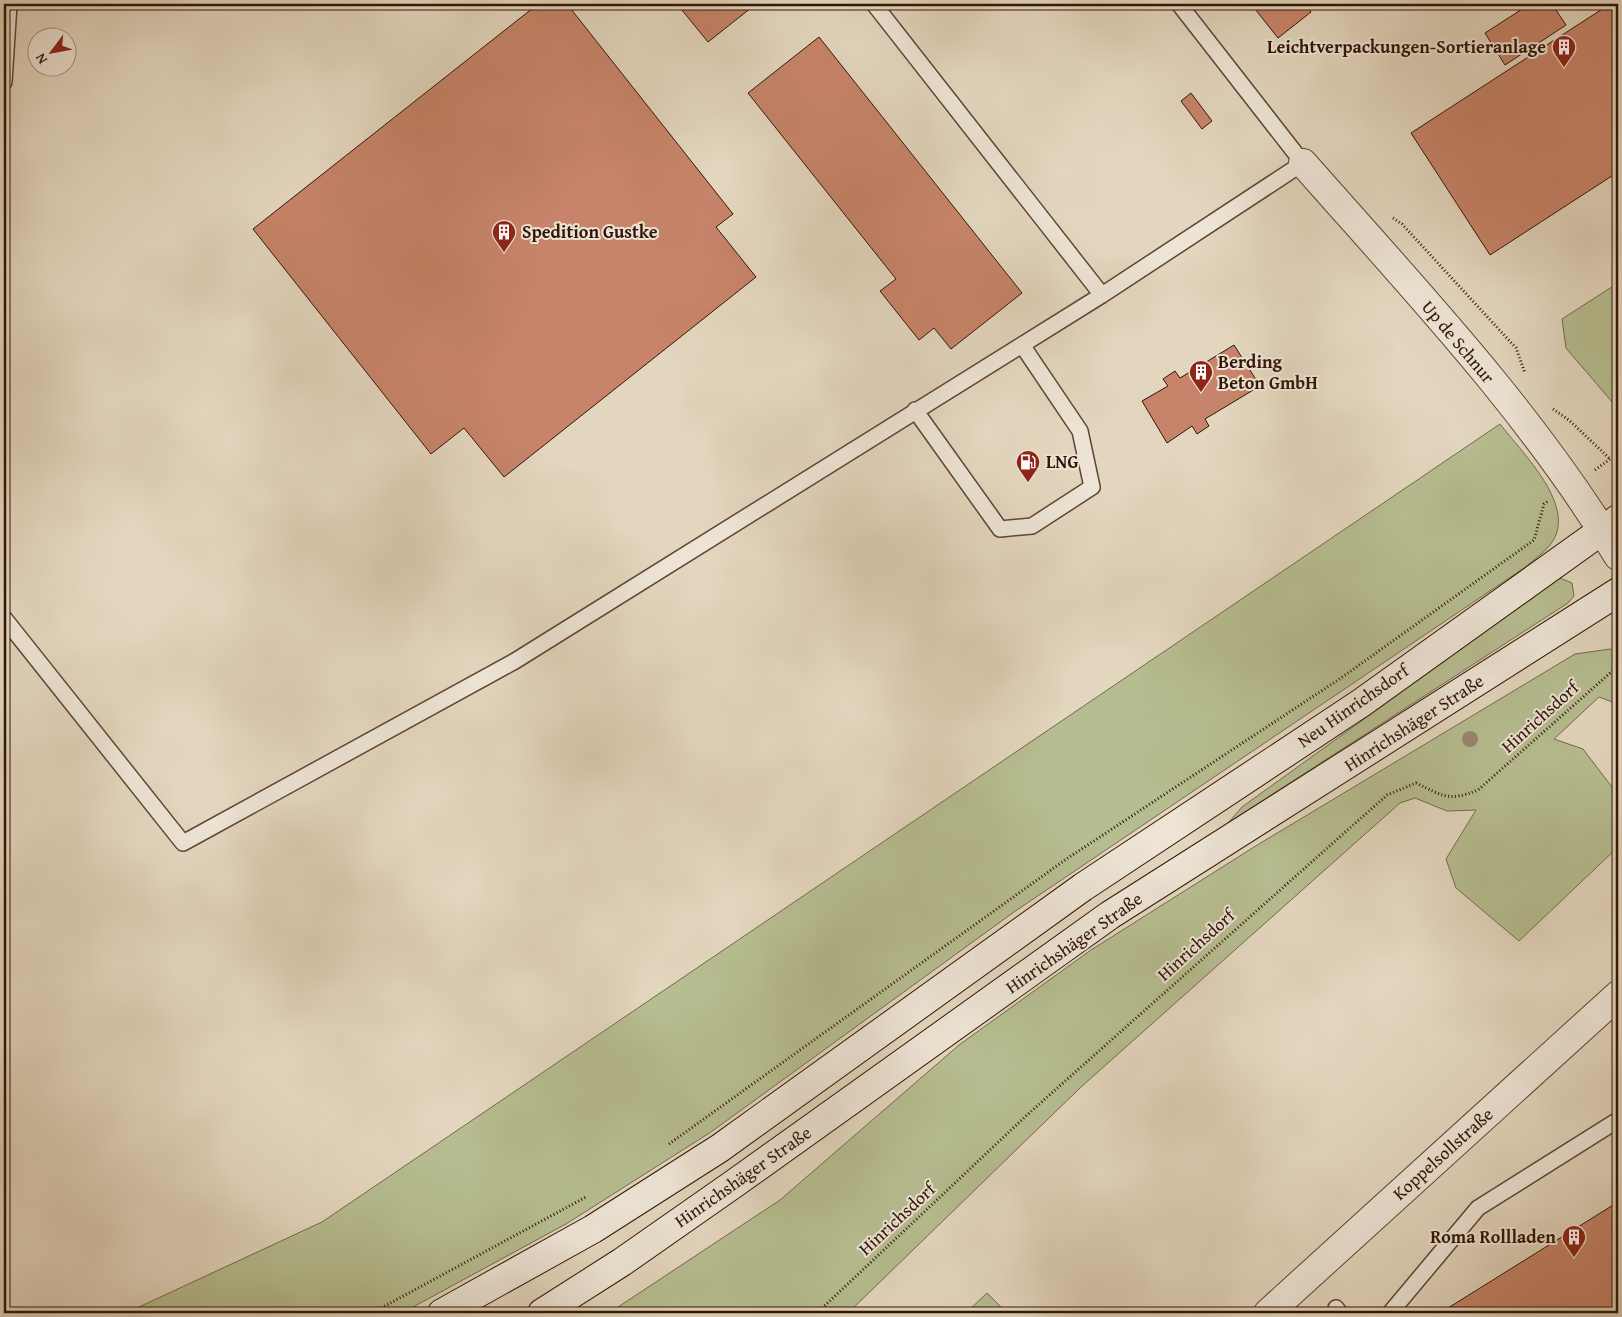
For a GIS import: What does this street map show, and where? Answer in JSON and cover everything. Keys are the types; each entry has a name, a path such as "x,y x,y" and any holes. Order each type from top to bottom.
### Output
{"main road":[{"name":"Up de Schnur","path":"1303,163 1451,331 1573,484 1610,524 1618,556"},
{"name":"Neu Hinrichsdorf","path":"1083,886 1361,703 1610,524"},
{"name":"Hinrichshäger Straße","path":"542,1313 622,1262 735,1184 1110,915 1618,592"},
{"name":"Hinrichshäger Straße","path":"442,1313 593,1229 720,1148 1083,886"},
{"name":"Koppelsollstraße","path":"1268,1313 1618,995"}],"lane":[{"path":"4,82 9,4"},
{"path":"874,4 1102,295"},
{"path":"4,618 182,842 515,661 1102,295 1303,163 1179,4"},
{"path":"916,410 1000,529 1032,526 1092,487 1080,431 1022,345"},
{"path":"1390,1313 1478,1208 1618,1120"}],"path":[{"path":"667,1146 1065,860 1341,678 1534,540 1544,504 1610,460 1618,462"},
{"name":"Hinrichsdorf","path":"817,1313 1027,1115 1387,796 1416,783 1441,795 1459,798 1478,790 1618,666"},
{"path":"372,1313 588,1196"}],"green space":[{"path":"1618,283 1618,409 1566,348 1562,319"},
{"path":"1500,424 1533,465 1553,498 1558,515 1557,530 1550,545 1541,554 1524,568 1014,912 711,1132 566,1224 402,1313 126,1313 322,1222"},
{"path":"1560,578 1572,583 1574,596 1568,603 1228,823 1242,807"},
{"path":"1610,649 1618,653 1618,704 1599,697 1554,739 1583,749 1618,795 1618,847 1519,941 1456,888 1446,859 1476,810 1447,811 1415,798 1400,803 1081,1087 848,1313 609,1313 780,1200 959,1045 1091,950 1254,847 1575,654"},
{"path":"987,1293 1007,1313 966,1313"}],"building":[{"name":"Spedition Gustke","path":"538,4 567,4 733,214 716,227 756,277 504,477 464,428 431,454 253,229"},
{"path":"677,4 756,4 708,42"},
{"path":"1251,4 1305,4 1311,12 1278,38"},
{"path":"1530,4 1552,4 1566,25 1505,65 1485,33"},
{"name":"Leichtverpackungen-Sortieranlage","path":"1610,4 1618,4 1618,172 1490,255 1411,133"},
{"path":"819,37 1022,293 951,349 934,328 919,340 880,291 896,279 748,93"},
{"path":"1191,93 1212,121 1202,129 1181,101"},
{"name":"Berding Beton GmbH","path":"1234,345 1260,386 1205,419 1209,426 1197,434 1192,426 1167,443 1142,401 1168,386 1163,379 1175,371 1180,378"},
{"name":"Roma Rollladen","path":"1618,1202 1618,1313 1440,1313"}],"place":[{"name":"Leichtverpackungen-Sortieranlage","path":"1564,68"},
{"name":"Spedition Gustke","path":"504,253"},
{"name":"Berding Beton GmbH","path":"1201,393"},
{"name":"LNG","path":"1028,483"},
{"name":"Roma Rollladen","path":"1574,1258"}]}
